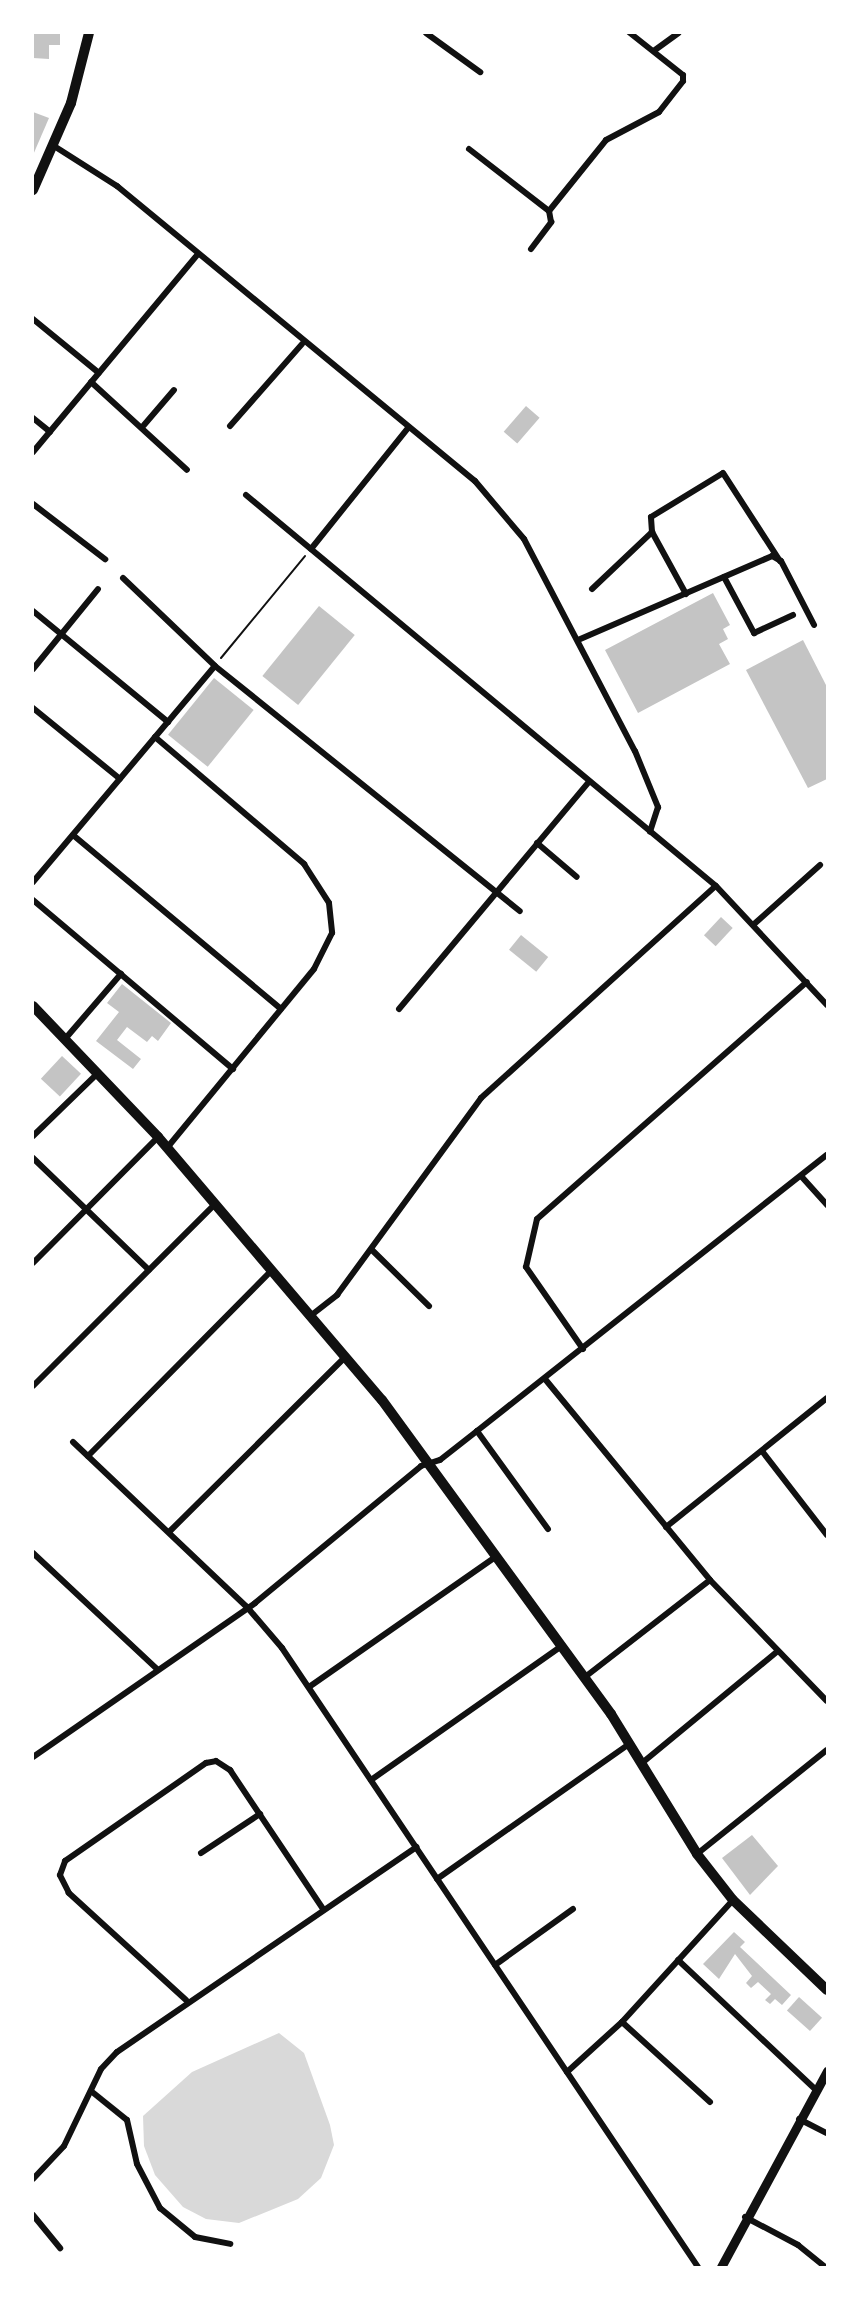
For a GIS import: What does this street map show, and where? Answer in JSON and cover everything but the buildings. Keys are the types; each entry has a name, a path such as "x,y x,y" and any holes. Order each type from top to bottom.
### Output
{"main road":[{"path":"33,190 54,146 80,78 89,33"},
{"path":"33,1006 158,1137 432,1462 585,1677 642,1763 697,1854 734,1900 827,1990"}],"street":[{"path":"426,33 480,72"},
{"path":"549,211 606,140 659,112 683,75 655,50 630,33"},
{"path":"655,50 678,33"},
{"path":"54,146 117,186 302,344 475,481 524,539 578,640 654,794 658,814 650,832"},
{"path":"469,149 549,211 551,222 531,249"},
{"path":"33,452 197,255"},
{"path":"33,319 99,373"},
{"path":"230,426 302,344"},
{"path":"91,382 144,425 147,436 187,470"},
{"path":"144,425 174,390"},
{"path":"33,418 50,432"},
{"path":"311,549 408,428"},
{"path":"686,594 652,532 651,517 659,508 723,473 781,561 814,625"},
{"path":"246,495 716,886 827,1005"},
{"path":"33,504 105,559"},
{"path":"592,589 652,532"},
{"path":"578,640 772,556 781,561"},
{"path":"724,577 754,633 794,615"},
{"path":"123,578 215,666 520,911"},
{"path":"33,669 98,589"},
{"path":"33,611 168,722"},
{"path":"33,882 215,666"},
{"path":"33,708 120,779"},
{"path":"155,737 269,831 320,884 330,913 328,945 282,1009 167,1148"},
{"path":"399,1009 589,782"},
{"path":"73,835 282,1009"},
{"path":"537,843 577,877"},
{"path":"753,925 820,865"},
{"path":"309,1317 337,1295 481,1098 716,886"},
{"path":"33,900 232,1069"},
{"path":"65,1039 121,974"},
{"path":"583,1348 526,1268 537,1220 807,982"},
{"path":"33,1136 99,1073"},
{"path":"33,1263 158,1137"},
{"path":"33,1757 248,1607 432,1462 545,1379 827,1155"},
{"path":"33,1158 149,1270"},
{"path":"801,1176 827,1205"},
{"path":"33,1386 215,1204"},
{"path":"372,1250 429,1306"},
{"path":"88,1456 271,1271"},
{"path":"169,1532 345,1357"},
{"path":"545,1379 710,1580 827,1701"},
{"path":"666,1527 827,1398"},
{"path":"477,1431 548,1529"},
{"path":"73,1442 248,1607 309,1687 698,2267"},
{"path":"762,1451 827,1535"},
{"path":"33,1553 158,1669"},
{"path":"309,1687 497,1556"},
{"path":"585,1677 710,1580"},
{"path":"371,1780 562,1646"},
{"path":"642,1763 778,1651"},
{"path":"437,1879 629,1744"},
{"path":"697,1854 827,1750"},
{"path":"186,2000 65,1888 63,1865 206,1763 216,1761 230,1770 322,1909"},
{"path":"201,1854 260,1814"},
{"path":"33,2179 64,2146 91,2091 117,2052 186,2000 416,1847"},
{"path":"567,2072 622,2022 734,1900"},
{"path":"495,1965 573,1909"},
{"path":"678,1960 816,2090"},
{"path":"622,2022 710,2102"},
{"path":"721,2267 744,2217 827,2072"},
{"path":"91,2091 127,2120 137,2164 160,2208 195,2237 230,2244"},
{"path":"799,2119 827,2133"},
{"path":"33,2216 60,2248"},
{"path":"744,2217 798,2245 825,2267"}],"path":[{"path":"215,666 311,549"}],"shaded area":[{"path":"279,2033 304,2053 330,2125 334,2145 321,2178 298,2199 239,2223 206,2219 183,2207 155,2175 144,2146 143,2116 192,2072"}]}
